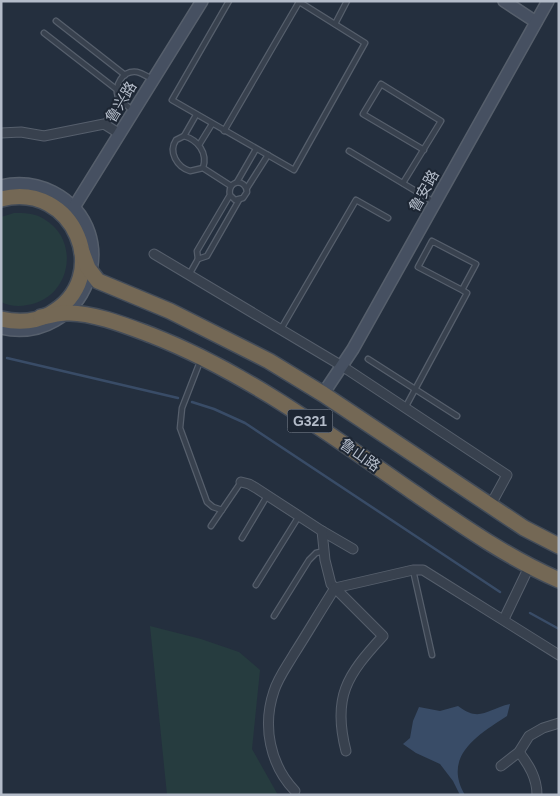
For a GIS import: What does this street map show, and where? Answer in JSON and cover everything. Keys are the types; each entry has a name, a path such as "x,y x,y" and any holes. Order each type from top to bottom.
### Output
{"highway":[{"path":"1,199 19,196 37,199 70,213 82,252 91,273"},
{"path":"41,318 59,307 73,292 81,272 82,252"},
{"name":"鲁山路","path":"91,273 98,281 108,286 190,320 269,361 323,394 524,528 559,546"},
{"name":"鲁山路","path":"1,318 22,321 67,313 90,316 135,328 184,349 287,405 479,537 529,567 559,580"}],"street":[{"name":"鲁兴路","path":"70,213 202,1"},
{"path":"504,1 536,22"},
{"name":"鲁安路","path":"323,394 342,366 548,1"},
{"path":"1,133 21,132 44,136 104,124 120,134"},
{"path":"1,186 21,184 41,187 59,195 70,213 84,221 93,251 91,273 80,298 67,313 53,322 37,328 15,330 1,328"},
{"path":"154,254 342,366 507,475 490,506"},
{"path":"240,482 249,484 352,549"},
{"path":"322,531 330,578 335,588 383,636 354,669 342,697 340,715 346,751"},
{"path":"504,619 529,567"},
{"path":"296,791 282,776 274,758 268,730 270,703 277,682 335,588 418,569 427,571 559,655"},
{"path":"501,766 519,752 529,736 543,728 559,723"},
{"path":"519,752 530,766 537,795"}],"lane":[{"path":"224,131 298,2 366,43 294,170 224,131 172,100 229,1"},
{"path":"335,24 347,1"},
{"path":"56,21 125,75"},
{"path":"44,32 116,89 120,102 133,112"},
{"path":"116,89 120,80 125,75 137,72 152,79"},
{"path":"403,183 424,150 441,121 381,84 363,114 424,150"},
{"path":"104,124 120,102"},
{"path":"184,136 196,114"},
{"path":"199,145 212,124"},
{"path":"203,168 204,157 199,145 192,139 184,136 178,138 173,145 173,152 181,167 190,171 203,168 231,186"},
{"path":"189,275 198,259 197,251 230,195 229,190 231,186 237,182 256,149"},
{"path":"349,151 435,202"},
{"path":"198,259 207,256 239,200 247,195 247,188 268,155"},
{"path":"237,182 242,183 247,188"},
{"path":"230,195 234,199 239,200"},
{"path":"281,330 356,200 388,218"},
{"path":"405,408 467,293 418,267 432,241 476,264 462,290"},
{"path":"201,358 182,408 180,428 207,502 213,507 222,510"},
{"path":"368,359 458,416"},
{"path":"210,526 240,482"},
{"path":"242,538 267,496"},
{"path":"256,585 299,516"},
{"path":"274,616 309,560 316,553 324,551"},
{"path":"413,570 432,655"}],"green space":[{"path":"14,213 33,214 44,219 56,229 63,241 67,254 66,268 61,281 53,292 42,300 21,306 1,302 1,217"},
{"path":"150,626 201,639 239,652 260,670 252,749 278,795 167,795"}],"water":[{"path":"510,704 507,716 475,739 466,748 461,758 458,769 459,781 465,795 460,795 453,781 440,764 416,753 403,744 410,738 413,721 419,707 440,711 458,706 472,714 478,714"}],"waterway":[{"path":"7,358 178,398"},
{"path":"192,402 214,409 245,423 500,592"},
{"path":"530,613 559,629"}]}
